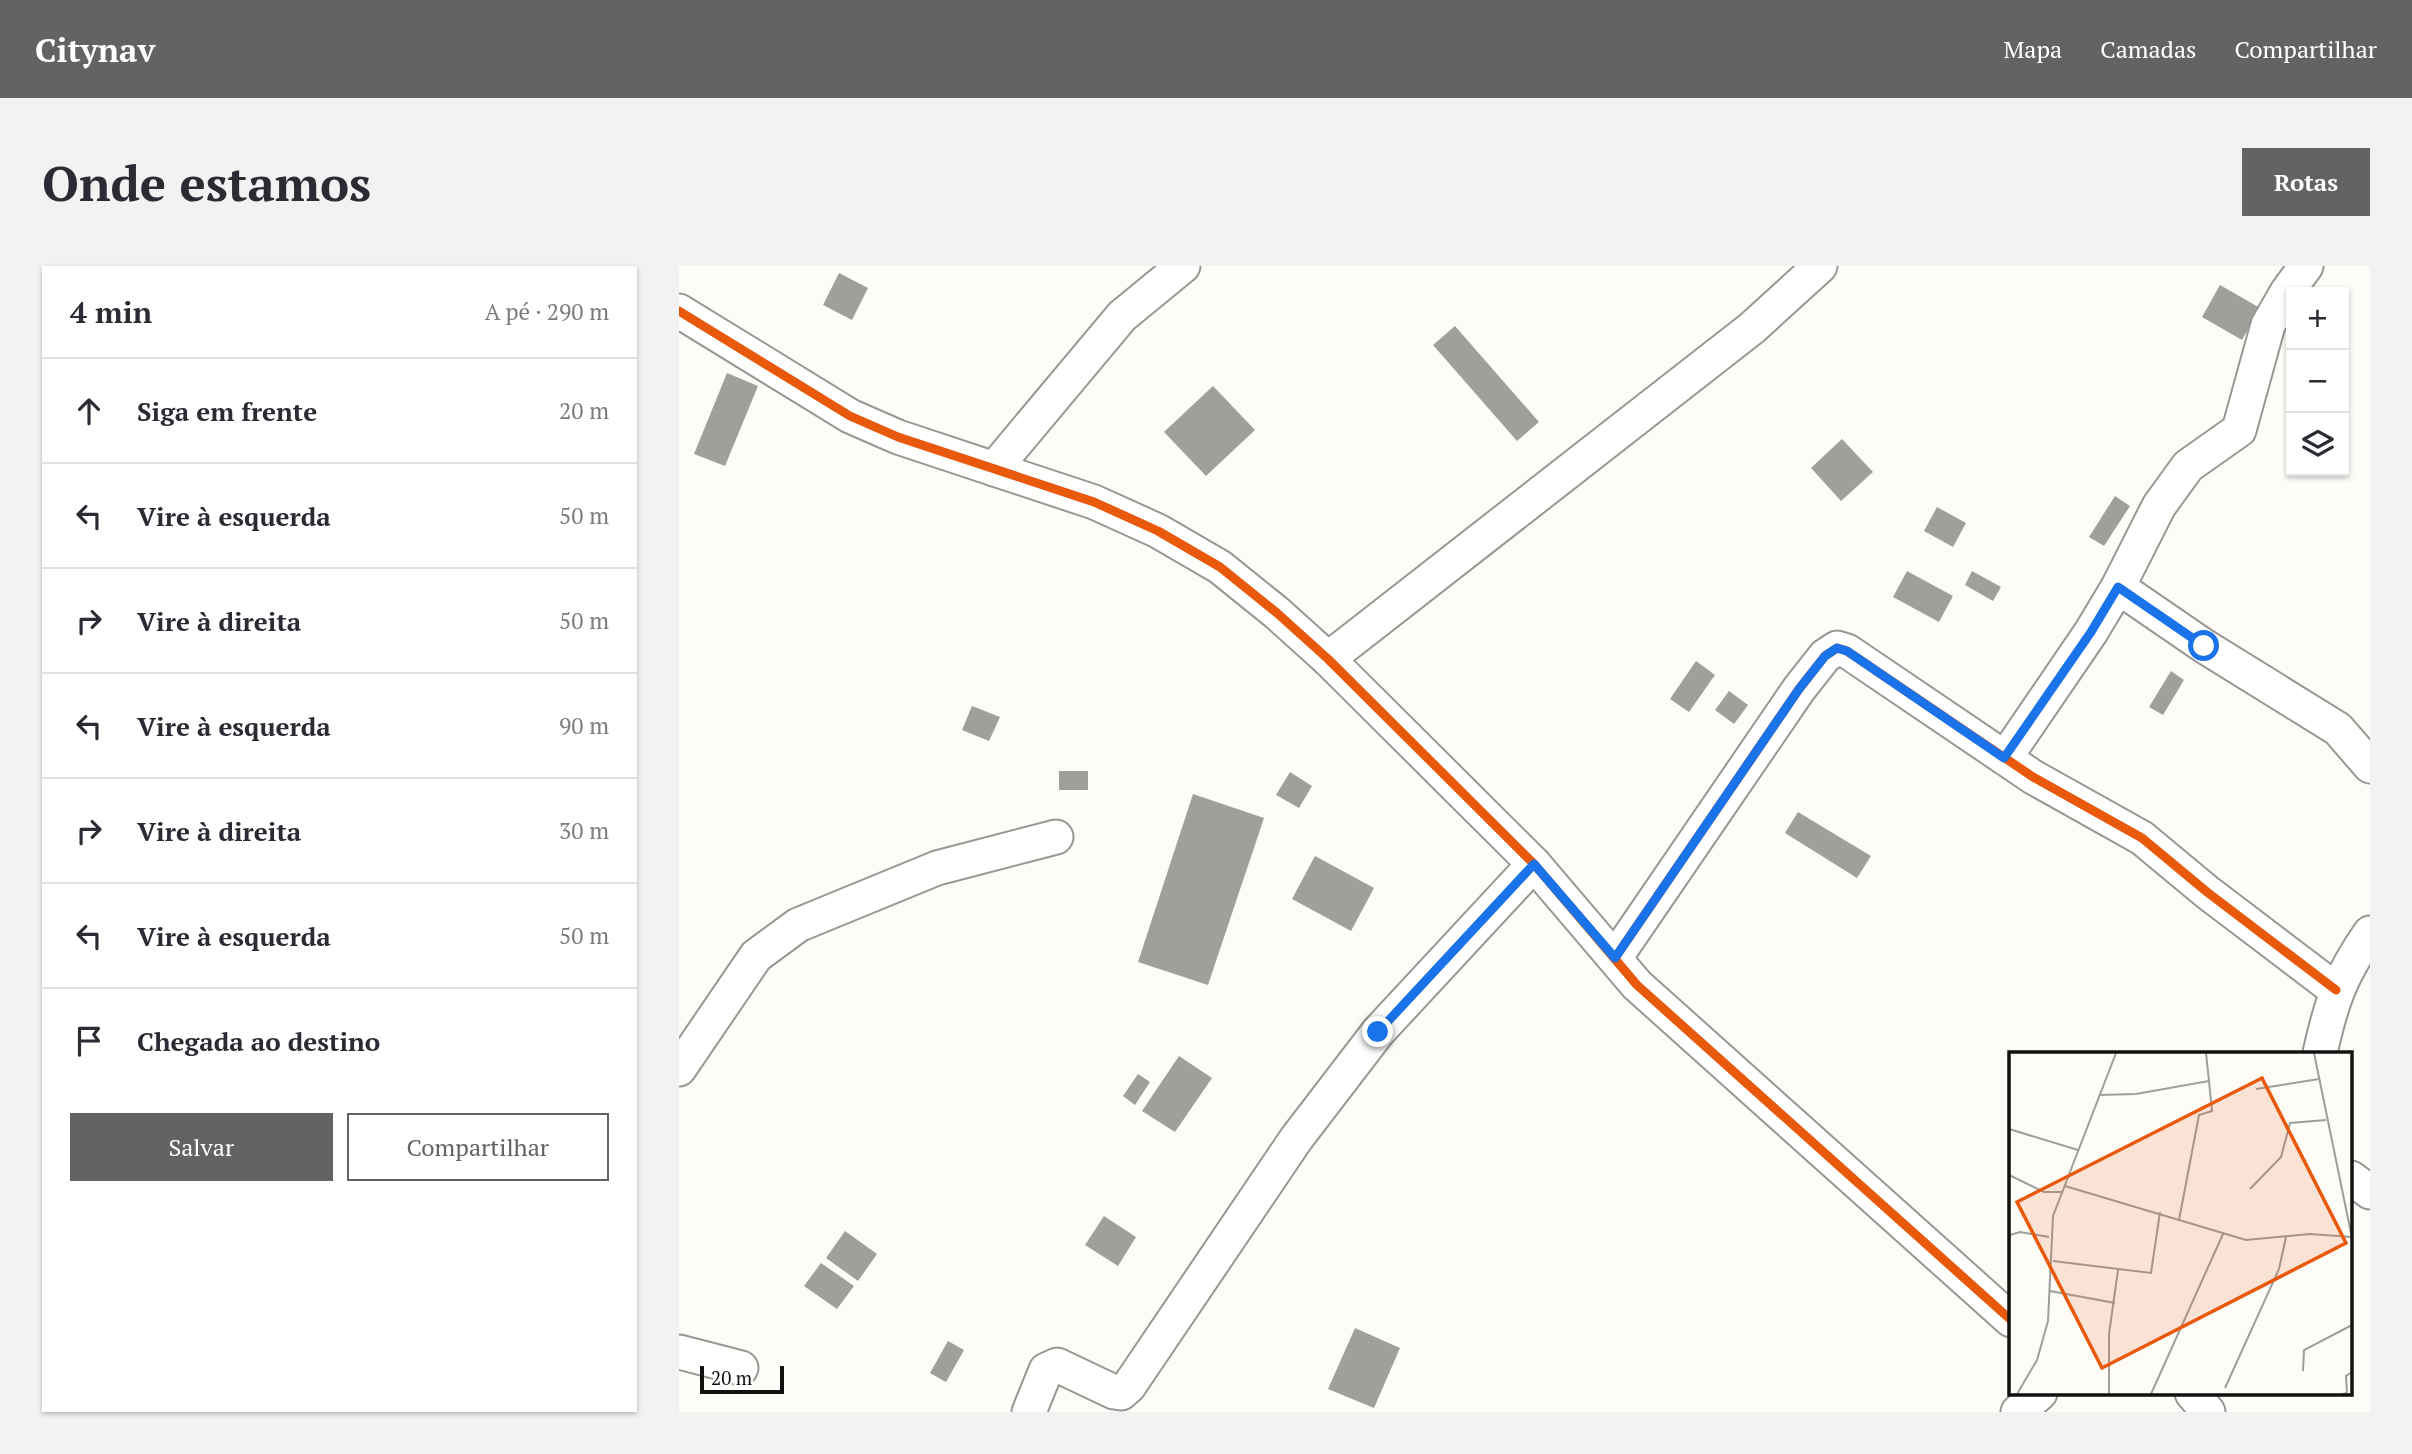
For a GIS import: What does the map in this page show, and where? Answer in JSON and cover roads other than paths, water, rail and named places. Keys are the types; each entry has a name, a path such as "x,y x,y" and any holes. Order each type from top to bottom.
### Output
{"street":[{"path":"994,469 1122,316 1183,266"},
{"path":"1328,659 1752,328 1819,266"},
{"path":"2004,758 2091,632 2118,587 2159,506 2188,466 2239,430 2269,325 2287,292 2307,266"},
{"path":"679,311 850,416 898,437 1094,502 1168,537 1220,567 1328,659 1534,864 1647,994 2009,1318"},
{"path":"2118,587 2204,646 2338,729 2370,766"},
{"path":"1615,958 1799,689 1825,656 1837,648 1847,651 2033,778 2142,838 2207,892 2336,990"},
{"path":"679,1069 756,956 798,925 937,868 1056,837"},
{"path":"1029,1412 1046,1370 1057,1365 1114,1392 1121,1393 1129,1386 1296,1139 1378,1032 1534,864"},
{"path":"2321,1052 2336,990 2352,959 2370,933"},
{"path":"2353,1179 2370,1192"},
{"path":"679,1352 741,1368"},
{"path":"2018,1412 2038,1394"},
{"path":"2193,1394 2208,1412"}]}
